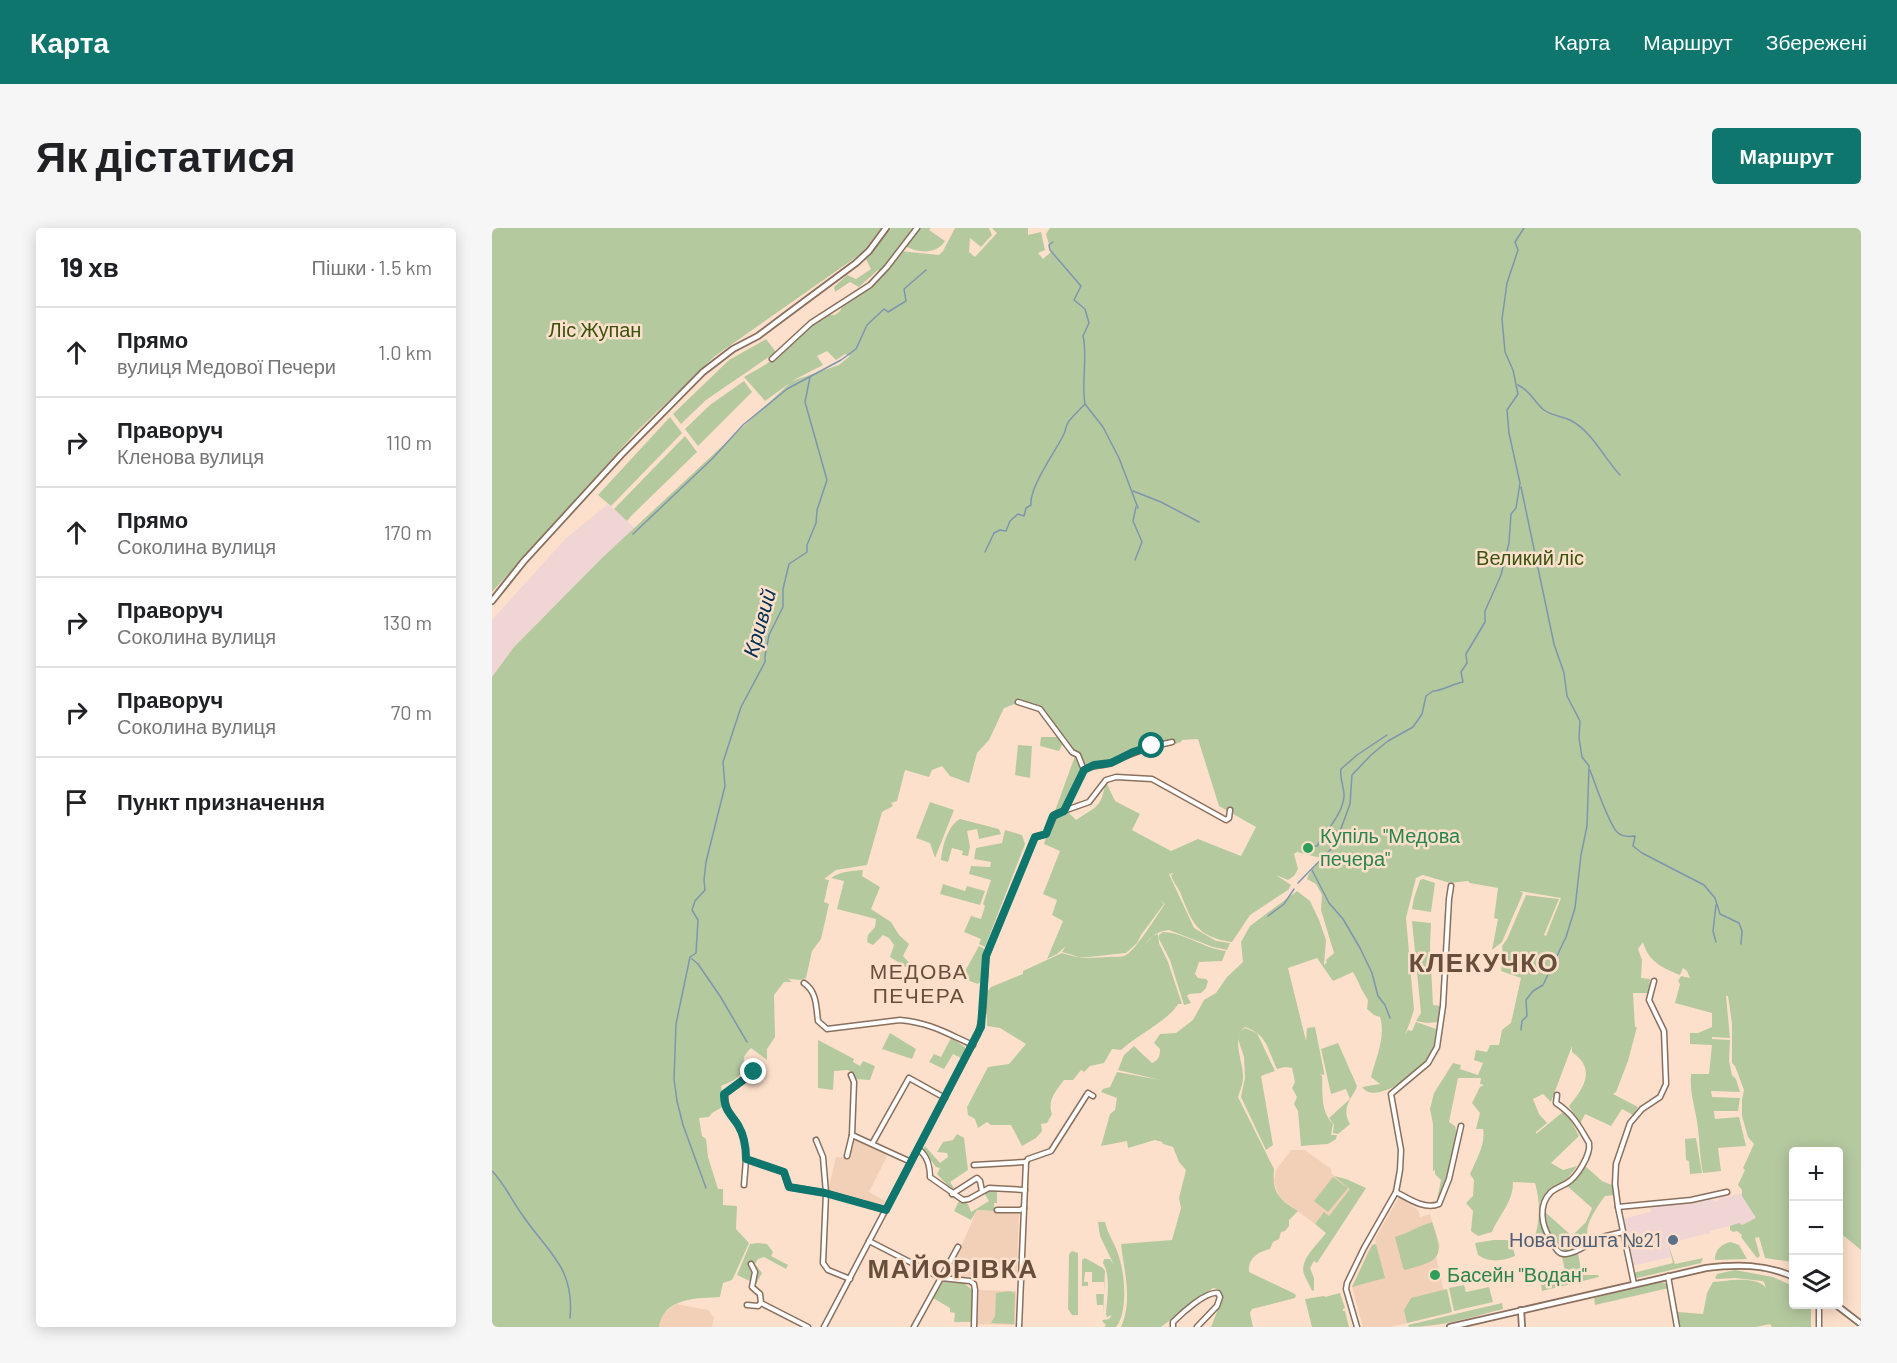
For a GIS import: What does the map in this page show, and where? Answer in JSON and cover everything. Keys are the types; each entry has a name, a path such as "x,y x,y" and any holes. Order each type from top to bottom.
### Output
{"main road":[{"path":"494,599 530,555 621,454 683,391 722,357 758,336 856,263 869,251 886,228"},
{"path":"1450,1327 1706,1268 1741,1265 1764,1268 1789,1276"},
{"path":"1840,1309 1861,1324"},
{"path":"1521,1310 1522,1327"}],"street":[{"path":"772,358 811,323 870,285 917,228"},
{"path":"1018,702 1040,709 1072,752 1078,755 1084,770"},
{"path":"1064,811 1084,770 1094,765 1111,763 1133,752 1172,742"},
{"path":"824,1327 981,1027 986,956 1036,836 1046,834 1053,816 1089,802 1106,780 1116,777 1152,779 1226,820 1229,818 1230,810"},
{"path":"1357,1327 1346,1289 1347,1283 1396,1192 1401,1150 1391,1094 1423,1068 1434,1056 1437,1047 1443,1006 1451,886"},
{"path":"1634,1284 1618,1207 1615,1184 1616,1164 1634,1117 1660,1097 1666,1084 1664,1031 1649,1000 1654,981"},
{"path":"804,983 811,988 815,997 818,1021 827,1029 900,1020 939,1028 973,1045"},
{"path":"744,1185 746,1149 742,1132 729,1115 724,1102 724,1094 759,1069"},
{"path":"847,1156 852,1135 854,1082 851,1075"},
{"path":"872,1144 909,1078 945,1098"},
{"path":"974,1165 1026,1162 1051,1151 1088,1093 1093,1096"},
{"path":"1557,1095 1556,1103 1571,1114 1590,1148 1587,1159 1571,1179 1552,1191 1546,1200 1542,1216 1547,1235 1558,1252 1563,1254 1573,1253 1599,1238 1623,1232"},
{"path":"1396,1192 1419,1203 1432,1206 1439,1204 1449,1179 1461,1126"},
{"path":"852,1135 911,1162"},
{"path":"816,1140 823,1157 825,1193 823,1263 828,1270 850,1279"},
{"path":"918,1149 921,1150 930,1166 930,1178 952,1194 965,1200 989,1188 1025,1190"},
{"path":"746,1159 784,1172 789,1187 825,1193 886,1210"},
{"path":"1019,1327 1026,1162"},
{"path":"952,1194 977,1178 982,1191"},
{"path":"1618,1207 1691,1200 1727,1192"},
{"path":"997,1210 1025,1208"},
{"path":"869,1242 940,1278 966,1280 974,1284 974,1327"},
{"path":"914,1327 958,1247"},
{"path":"751,1264 755,1272 752,1287 760,1294 761,1304"},
{"path":"1668,1276 1677,1327"},
{"path":"1173,1327 1173,1322 1177,1318 1199,1301 1212,1292 1218,1293 1220,1297 1217,1306 1197,1327"},
{"path":"747,1305 761,1304 808,1327"},
{"path":"1819,1327 1820,1309"}],"shaded area":[{"path":"608,504 636,529 537,623 492,681 492,620 566,538"},
{"path":"853,1136 888,1154 869,1192 885,1201 882,1207 828,1191 836,1157 847,1158"},
{"path":"1291,1150 1305,1150 1331,1169 1332,1174 1351,1189 1329,1216 1324,1213 1315,1224 1279,1197 1274,1181 1276,1170"},
{"path":"1742,1193 1756,1219 1669,1243 1672,1257 1631,1266 1622,1219 1651,1212 1650,1209 1655,1206 1709,1198 1717,1202 1721,1195 1728,1197"},
{"path":"1399,1197 1418,1210 1420,1217 1430,1214 1440,1246 1436,1257 1449,1313 1391,1327 1363,1327 1352,1287 1368,1251 1372,1245 1376,1244 1375,1239"},
{"path":"977,1210 1019,1213 1017,1273 979,1273 979,1277 944,1276"},
{"path":"979,1290 1016,1291 1015,1325 977,1324"},
{"path":"676,1304 708,1310 714,1318 712,1327 659,1327 661,1316"}],"green space":[{"name":"Ліс Жупан","path":"492,228 881,228 862,253 715,356 636,432 492,592"},
{"path":"891,228 914,228 880,272 878,270 859,287 850,282 835,292 834,287 847,275 856,279 871,269 866,259"},
{"path":"919,228 931,228 929,230 945,241 937,248 927,251 905,246"},
{"name":"Великий ліс","path":"955,228 989,228 992,235 981,247 970,238 969,252 975,257 997,233 992,228 1028,228 1028,235 1041,232 1045,250 1038,253 1043,259 1051,252 1046,234 1050,228 1861,228 1861,1250 1843,1237 1843,1147 1789,1147 1789,1261 1765,1258 1759,1237 1755,1238 1760,1256 1757,1258 1741,1237 1742,1235 1730,1230 1730,1226 1739,1223 1742,1225 1756,1218 1738,1185 1754,1144 1748,1137 1742,1116 1744,1090 1732,1063 1732,1023 1728,996 1726,996 1730,1038 1712,1037 1712,1039 1730,1040 1729,1061 1732,1075 1736,1079 1740,1092 1711,1091 1712,1097 1740,1098 1738,1111 1714,1111 1715,1119 1739,1117 1746,1146 1718,1148 1721,1171 1703,1173 1691,1091 1691,1074 1709,1074 1712,1045 1690,1044 1690,1033 1698,1033 1712,1027 1712,1013 1675,1003 1680,984 1678,981 1681,976 1690,978 1687,971 1683,968 1680,975 1662,966 1648,954 1643,942 1638,949 1642,960 1641,978 1650,979 1648,993 1633,993 1635,1027 1637,1027 1628,1061 1616,1092 1613,1094 1638,1107 1633,1115 1622,1109 1611,1126 1585,1114 1580,1124 1569,1106 1580,1092 1586,1072 1584,1065 1572,1052 1572,1046 1551,1102 1543,1094 1533,1099 1539,1114 1547,1123 1536,1134 1564,1111 1579,1136 1551,1163 1563,1170 1577,1166 1569,1177 1540,1202 1541,1216 1551,1243 1533,1243 1539,1213 1535,1183 1513,1182 1511,1196 1492,1232 1478,1236 1471,1231 1473,1211 1466,1203 1473,1196 1474,1180 1470,1174 1480,1152 1484,1135 1483,1129 1476,1129 1480,1113 1472,1103 1480,1087 1484,1085 1480,1084 1481,1078 1458,1078 1449,1122 1455,1126 1454,1151 1437,1200 1441,1180 1435,1174 1435,1170 1433,1171 1433,1124 1430,1109 1434,1093 1453,1063 1461,1065 1460,1069 1478,1075 1483,1063 1474,1060 1476,1050 1487,1052 1490,1045 1499,1045 1502,1030 1511,1023 1521,978 1501,971 1502,946 1526,895 1559,899 1544,935 1546,936 1561,898 1520,891 1523,893 1502,942 1492,950 1498,919 1494,918 1498,888 1468,881 1450,883 1423,875 1416,878 1406,918 1414,1010 1405,1035 1408,1030 1412,1031 1416,1022 1436,1029 1432,1052 1416,1072 1386,1090 1377,1093 1368,1092 1362,1087 1380,1084 1371,1077 1380,1047 1382,1024 1380,1017 1367,1009 1368,1000 1353,972 1333,981 1317,958 1288,968 1306,1041 1307,1028 1315,1027 1324,1072 1324,1075 1320,1074 1324,1107 1333,1124 1331,1135 1337,1135 1336,1139 1328,1144 1301,1146 1298,1111 1294,1104 1297,1097 1292,1088 1295,1082 1292,1068 1277,1069 1263,1039 1253,1030 1245,1027 1238,1038 1243,1078 1238,1097 1274,1169 1274,1184 1278,1195 1298,1211 1289,1220 1289,1226 1281,1232 1279,1239 1273,1242 1270,1249 1252,1259 1249,1272 1293,1293 1296,1295 1295,1298 1252,1309 1250,1313 1253,1327 1211,1327 1222,1299 1220,1290 1213,1288 1161,1327 1121,1327 1125,1317 1127,1296 1121,1244 1172,1240 1181,1208 1179,1198 1186,1170 1179,1162 1173,1147 1155,1140 1128,1148 1127,1141 1101,1146 1110,1114 1115,1110 1117,1098 1101,1092 1110,1087 1117,1072 1160,1080 1118,1070 1124,1055 1134,1046 1152,1063 1156,1061 1160,1049 1154,1043 1160,1034 1176,1033 1193,1020 1204,1000 1216,993 1227,977 1243,962 1241,942 1250,926 1297,891 1310,901 1319,920 1326,940 1324,965 1327,962 1326,960 1334,953 1321,910 1322,895 1316,884 1307,879 1321,858 1297,852 1294,854 1298,869 1294,876 1288,880 1276,875 1291,885 1288,890 1250,915 1232,942 1210,936 1197,926 1171,875 1174,873 1169,874 1194,928 1216,941 1230,943 1227,950 1169,930 1160,932 1153,936 1158,934 1159,943 1182,1004 1178,1004 1160,1022 1121,1050 1112,1049 1104,1063 1090,1066 1084,1072 1081,1070 1073,1080 1064,1080 1051,1100 1052,1114 1047,1123 1041,1124 1042,1131 1036,1138 1022,1146 1011,1125 991,1125 987,1122 978,1128 975,1119 968,1115 967,1107 988,1067 1009,1064 1026,1044 1000,1028 987,1026 987,992 991,987 1023,974 1023,971 1062,953 1079,957 1062,952 1066,946 1047,959 1063,921 1052,915 1057,900 1043,894 1060,851 1044,844 1052,819 1068,812 1076,820 1094,809 1100,802 1106,782 1115,801 1140,814 1132,830 1171,851 1198,839 1241,856 1256,827 1219,806 1198,739 1182,740 1176,744 1148,749 1107,764 1082,766 1083,771 1063,810 1055,811 1075,756 1063,743 1059,751 1040,746 1041,737 1058,737 1040,710 1018,703 1004,708 989,740 977,753 969,783 950,776 942,766 932,770 929,777 905,770 897,801 891,803 893,806 882,812 867,865 836,870 824,879 829,880 824,902 829,904 821,939 812,951 806,978 788,979 792,982 784,982 774,995 775,1037 767,1049 767,1060 751,1048 744,1057 741,1074 721,1086 724,1106 709,1117 699,1118 718,1189 723,1189 723,1205 737,1206 736,1229 749,1243 732,1280 723,1283 720,1297 692,1299 674,1305 662,1317 659,1327 492,1327 492,677 514,647 602,558 790,383 765,401 744,377 776,357 809,326 827,316 835,315 844,303 875,284 874,281 900,251 939,255","holes":["827,351 836,360 845,354 850,356 839,365 792,381 823,365 817,356","1160,900 1165,904 1140,940 1126,955 1119,957 1085,958 1079,957 1126,953 1137,943 1164,904"]},
{"path":"766,339 776,352 706,400 681,424 673,414 729,360"},
{"path":"744,381 752,392 698,446 685,429 710,405"},
{"path":"670,417 682,433 611,506 598,495"},
{"path":"685,436 697,452 627,521 614,509"},
{"path":"1018,745 1032,746 1030,778 1015,775"},
{"path":"930,802 954,810 935,858 930,843 916,838"},
{"path":"960,819 999,829 1001,834 979,839 977,829 967,831 970,847 968,856 962,855 963,851 952,848 948,862 941,860 949,831"},
{"path":"1005,830 1022,835 1025,844 985,947 979,944 981,939 964,932 971,916 981,919 991,880 969,874 971,866 990,867 991,862 974,859 976,848 1002,843"},
{"path":"863,870 862,876 880,887 871,909 891,922 899,935 909,944 903,956 913,967 915,973 890,957 894,945 889,938 883,935 873,945 867,942 868,935 875,927 876,919 837,909 844,881 831,878 850,871"},
{"path":"1015,875 1018,875 985,956 981,981 978,984 967,980 969,976 964,973 979,946 986,950"},
{"path":"1420,880 1435,883 1431,912 1412,909"},
{"path":"943,884 965,891 967,886 985,891 980,905 940,894"},
{"path":"1412,921 1431,923 1433,1005 1441,1006 1439,1022 1416,1021 1421,1013"},
{"path":"1163,932 1226,951 1222,961 1199,962 1195,974 1198,978 1208,981 1201,993 1187,996 1191,1003 1184,1005 1170,960 1159,939 1159,935"},
{"path":"1245,1028 1257,1033 1275,1071 1261,1076 1273,1145 1266,1150 1241,1097 1245,1078 1244,1057 1238,1039 1240,1032"},
{"path":"890,1033 916,1049 912,1059 882,1049"},
{"path":"951,1038 965,1047 961,1058 953,1054 944,1069 929,1062 934,1054 941,1057"},
{"path":"818,1040 854,1059 853,1062 860,1066 863,1061 875,1066 870,1080 855,1079 853,1073 848,1070 834,1071 833,1090 818,1088"},
{"path":"1338,1043 1357,1086 1347,1110 1350,1124 1338,1134 1333,1133 1334,1125 1329,1118 1350,1099 1346,1089 1331,1094 1321,1049"},
{"path":"957,1134 964,1138 968,1170 950,1182 954,1188 952,1190 937,1174 940,1168 936,1167 923,1150 925,1146 940,1163 948,1157 947,1153 937,1152 943,1142 953,1140"},
{"path":"1696,1138 1702,1173 1690,1174 1689,1161 1686,1160 1685,1139"},
{"path":"1584,1165 1602,1181 1614,1186 1616,1195 1605,1196 1595,1211 1587,1230 1589,1241 1564,1253 1549,1232 1545,1212 1572,1236 1586,1222 1592,1208 1566,1185 1574,1179"},
{"path":"1334,1176 1366,1188 1317,1263 1314,1261 1310,1268 1314,1278 1314,1290 1312,1291 1304,1274 1304,1263 1326,1233 1315,1224 1324,1212 1329,1216 1350,1189"},
{"path":"1333,1177 1348,1188 1328,1212 1314,1201"},
{"path":"990,1189 997,1190 997,1203 994,1203 994,1211 977,1210 971,1220 954,1211 959,1201 951,1197 952,1195 968,1204 971,1212 989,1201 984,1193"},
{"path":"1098,1222 1105,1222 1118,1253 1123,1273 1124,1303 1120,1321 1116,1327 1104,1327 1106,1325 1102,1321 1109,1319 1112,1315 1107,1317 1106,1314 1108,1281 1104,1259 1110,1259 1114,1265 1100,1236"},
{"path":"1432,1222 1438,1243 1437,1256 1427,1263 1405,1270 1395,1237"},
{"path":"1511,1240 1515,1256 1496,1260 1478,1255 1475,1243"},
{"path":"1731,1242 1739,1245 1747,1259 1715,1260 1719,1248"},
{"path":"750,1244 767,1244 773,1252 771,1256 788,1265 786,1269 764,1257 758,1259 755,1264 762,1273 756,1284 737,1275"},
{"path":"1376,1244 1385,1278 1352,1287 1372,1245"},
{"path":"1669,1246 1675,1264 1703,1258 1701,1263 1634,1277 1633,1273 1673,1263"},
{"path":"1072,1251 1078,1253 1078,1315 1072,1315 1068,1309 1069,1254"},
{"path":"1578,1253 1582,1275 1598,1275 1599,1277 1542,1291 1541,1285 1567,1279 1562,1257"},
{"path":"1085,1258 1105,1271 1104,1293 1104,1282 1092,1282 1092,1272 1085,1272 1084,1282 1088,1282 1088,1286 1082,1286 1082,1260"},
{"path":"1735,1270 1773,1277 1789,1284 1789,1309 1811,1309 1811,1327 1772,1327 1770,1324 1756,1327 1679,1327 1678,1312 1703,1314 1707,1293 1713,1282 1749,1280 1756,1281 1766,1288 1762,1281 1735,1278 1717,1279 1715,1278 1717,1274"},
{"path":"943,1282 964,1283 972,1290 972,1322 954,1322 955,1313 950,1312 950,1308 933,1298"},
{"path":"1660,1282 1665,1283 1669,1288 1595,1305 1594,1298"},
{"path":"1464,1285 1466,1292 1489,1287 1493,1302 1454,1311 1449,1288"},
{"path":"1447,1289 1452,1312 1407,1323 1404,1310 1411,1298"},
{"path":"1009,1291 1015,1293 1014,1324 991,1323 995,1316 996,1293"},
{"path":"1340,1293 1349,1327 1312,1327 1305,1299"},
{"path":"1096,1294 1104,1294 1103,1315 1103,1305 1097,1305"},
{"path":"1502,1303 1503,1309 1456,1321 1421,1327 1409,1327 1408,1325"}],"waterway":[{"path":"1298,883 1335,845 1350,804 1352,775 1388,741 1413,727 1422,714 1426,696 1433,691 1463,682 1461,672 1467,663 1466,654 1485,622 1485,611 1501,575 1509,543 1511,514 1516,508 1520,483 1509,433 1507,410 1518,394 1513,370 1505,352 1502,319 1507,283 1518,250 1515,242 1524,228"},
{"path":"985,552 994,533 1000,530 1006,531 1010,521 1018,514 1024,516 1026,508 1031,505 1038,479 1068,423 1085,404 1083,336 1089,323 1085,309 1074,300 1081,286 1050,250 1049,245 1053,242"},
{"path":"633,534 712,459 743,425 787,389 841,360 856,349 867,325 884,309 888,312 906,301 904,289 926,270"},
{"name":"Кривий","path":"706,1188 683,1125 677,1101 674,1079 676,1024 690,957 696,953 698,920 692,910 695,901 705,890 706,862 725,786 723,762 741,707 765,662 769,635 783,607 783,589 789,564 807,552 807,545 816,523 817,510 827,480 805,402 810,377"},
{"path":"1518,385 1526,390 1544,410 1570,420 1585,431 1620,475"},
{"path":"1085,404 1103,427 1119,458 1138,508"},
{"path":"1521,487 1554,644 1564,673 1567,696 1580,721 1579,738 1582,757 1589,766 1587,826 1575,908 1566,937 1543,985 1533,991 1526,1000 1527,1016 1522,1021 1521,1030"},
{"path":"1133,491 1161,502 1199,522"},
{"path":"1135,560 1142,542 1133,521 1136,507"},
{"path":"1305,847 1317,846 1343,804 1341,769 1387,735"},
{"path":"1590,770 1617,832 1625,836 1635,836 1633,846 1642,853 1704,885 1715,898 1720,914 1739,923 1742,931 1741,944"},
{"path":"1308,848 1311,849 1310,845"},
{"path":"1312,870 1329,903 1343,919 1360,948 1372,973 1378,996 1385,1005 1390,1018"},
{"path":"1268,916 1284,904 1294,889"},
{"path":"1716,905 1713,931 1716,942"},
{"path":"692,959 720,996 747,1042"},
{"path":"492,1171 557,1260 568,1285 570,1318"}],"place":[{"name":"Купіль \"Медова печера\"","path":"1308,848"},
{"name":"Нова пошта №21","path":"1673,1240"},
{"name":"Басейн \"Водан\"","path":"1435,1275"}],"district":[{"name":"КЛЕКУЧКО","path":"1484,963"},
{"name":"МЕДОВА ПЕЧЕРА","path":"919,984"},
{"name":"МАЙОРІВКА","path":"953,1269"}],"route":[{"path":"754,1072 724,1094 724,1102 729,1115 742,1132 746,1159 784,1172 789,1187 825,1193 886,1210 981,1027 986,956 1035,837 1046,834 1053,816 1064,811 1084,770 1094,765 1111,763 1152,746"}]}
